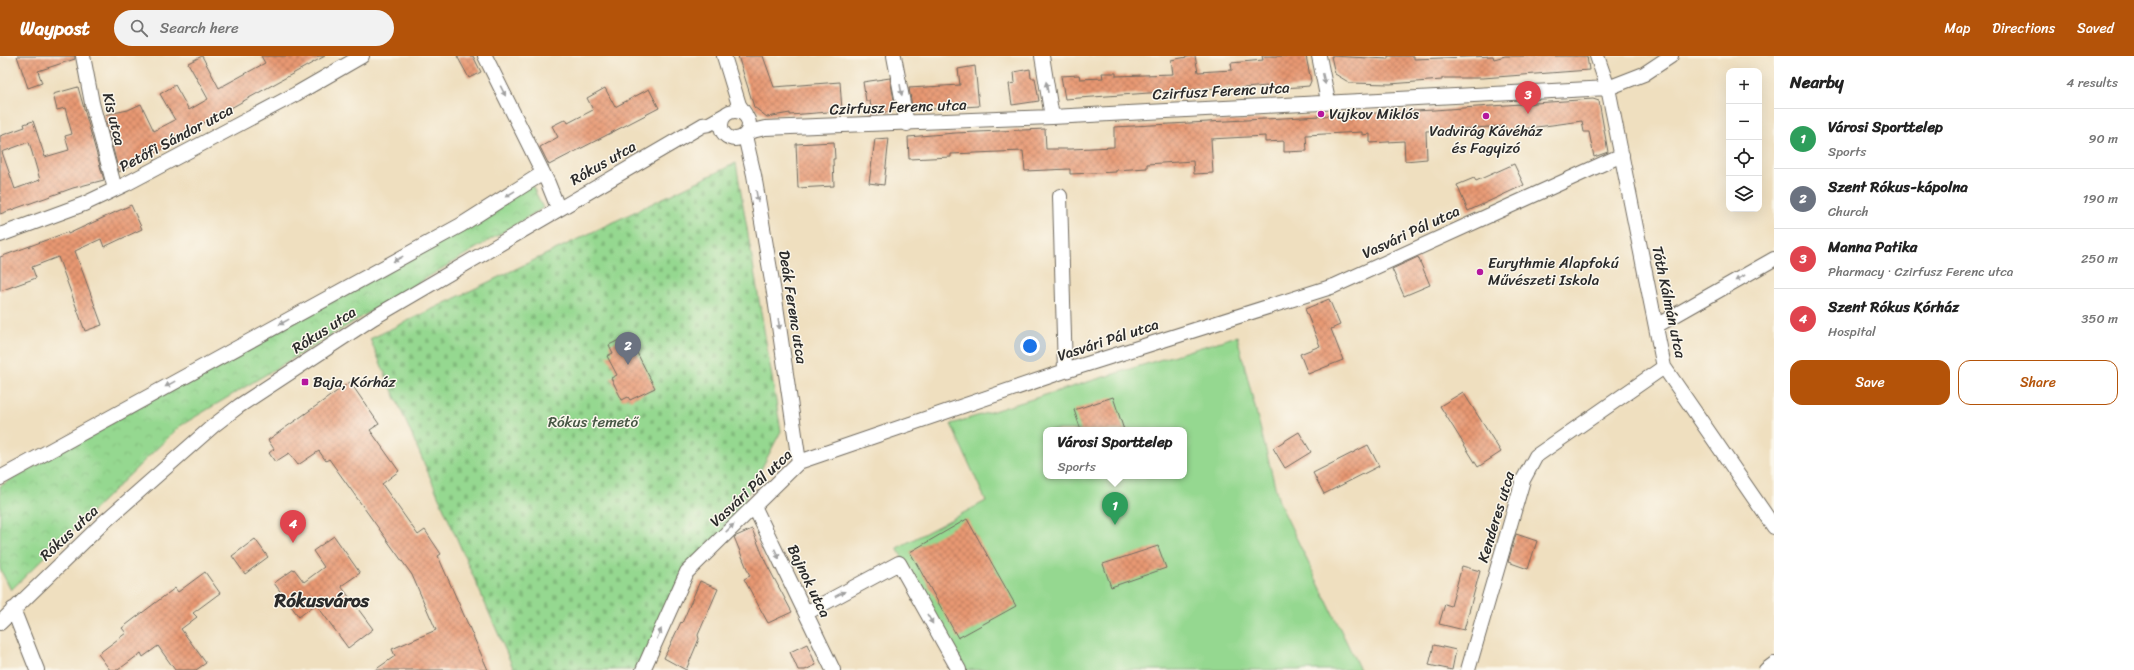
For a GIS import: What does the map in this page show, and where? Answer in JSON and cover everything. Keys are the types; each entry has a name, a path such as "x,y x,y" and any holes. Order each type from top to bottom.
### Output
{"street":[{"name":"Kis utca","path":"83,56 92,103 115,189"},
{"name":"Petőfi Sándor utca","path":"0,235 84,204 115,189 296,94 362,56"},
{"path":"485,56 543,173 558,208"},
{"path":"709,124 729,137 740,138 746,134 750,122 739,105 724,56"},
{"path":"894,56 907,124"},
{"path":"1042,56 1052,117"},
{"path":"1319,56 1328,101"},
{"name":"Tóth Kálmán utca","path":"1597,56 1608,88 1664,367 1774,527"},
{"name":"Czirfusz Ferenc utca","path":"746,134 766,128 907,124 1328,101 1608,88 1644,74 1670,56"},
{"path":"728,71 730,104 721,124 723,132 750,157"},
{"path":"726,114 737,110 757,125 766,128"},
{"name":"Rókus utca","path":"0,623 13,609 156,476 213,426 239,406 373,318 558,208 703,125 709,124 726,114"},
{"name":"Deák Ferenc utca","path":"746,134 776,299 799,462"},
{"name":"Vasvári Pál utca","path":"643,670 687,572 799,462 1065,371 1334,286 1622,155"},
{"name":"Rókus utca","path":"0,478 461,224 543,173"},
{"path":"1060,196 1065,371"},
{"path":"1656,326 1774,259"},
{"name":"Kenderes utca","path":"1468,670 1523,480 1536,456 1664,367"},
{"name":"Bajnok utca","path":"754,506 833,670"},
{"path":"806,613 899,563 959,670"},
{"path":"13,609 37,670"},
{"path":"1766,670 1774,664"}],"green space":[{"name":"Rókus temető","path":"736,163 781,431 730,529 687,573 643,670 514,670 370,339"},
{"path":"531,183 543,208 180,426 11,590 0,569 0,486"},
{"path":"1237,336 1279,502 1360,670 966,670 897,548 986,501 951,424"}],"building":[{"path":"17,56 75,56 75,59 38,71 42,83 28,88"},
{"path":"202,56 219,88 265,63 261,56 325,56 162,146 163,149 119,172 104,115 128,110 141,104 154,131 175,120 160,94 175,85 189,110 208,99 188,63"},
{"path":"457,56 473,56 481,72 469,78"},
{"path":"738,56 763,56 774,87 840,82 842,111 790,115 790,113 767,117 754,107"},
{"path":"1195,56 1198,72 1232,70 1231,63 1263,60 1262,56 1306,56 1311,81 1309,86 1298,87 1268,89 1267,86 1233,89 1233,87 1065,99 1061,76 1079,75 1080,79 1103,78 1102,73 1116,73 1116,76 1173,74 1171,60"},
{"path":"1331,56 1388,59 1388,56 1414,56 1414,59 1493,56 1494,59 1505,56 1587,56 1589,70 1483,78 1442,78 1442,80 1390,84 1350,83 1335,74"},
{"path":"975,66 979,106 916,110 916,107 912,107 909,88 960,85 958,69"},
{"path":"1030,69 1031,78 1035,78 1039,101 1012,105 1009,84 1015,83 1014,72"},
{"path":"890,78 894,100 893,111 872,114 870,101 866,101 863,82"},
{"path":"78,87 104,180 73,188 0,214 0,136 25,127 24,124 33,121 45,157 69,150 65,136 72,134 65,108 57,110 53,94","holes":["29,142 40,180 15,189 2,152"]},
{"path":"605,88 615,107 649,89 659,108 549,165 540,147 558,137 552,126 566,119 568,123 593,110 587,98"},
{"path":"1593,99 1599,101 1608,152 1594,157 1589,132 1584,132 1582,121 1507,131 1505,126 1426,131 1427,159 1405,161 1404,141 1370,143 1370,134 1362,135 1362,132 1306,135 1307,151 1284,152 1284,141 1265,142 1265,136 1211,139 1213,173 1194,174 1193,161 1147,164 1147,168 1116,170 1116,172 1070,174 1070,169 1025,171 1023,151 951,154 951,157 909,159 908,137 955,133 1045,129 1046,149 1114,147 1114,127 1434,110"},
{"path":"889,138 884,185 869,183 875,139"},
{"path":"834,142 834,186 798,188 796,144"},
{"path":"1514,164 1524,185 1468,211 1457,185 1474,178 1476,181"},
{"path":"131,205 142,229 104,247 101,239 75,251 102,325 85,331 58,257 32,267 36,278 0,291 0,257 68,232 68,234"},
{"path":"1418,257 1430,285 1404,296 1392,269"},
{"path":"1329,299 1340,325 1331,329 1343,360 1308,374 1300,354 1320,346 1305,309"},
{"path":"623,338 627,346 632,343 655,388 630,400 628,397 622,400 611,378 617,375 607,356 613,353 609,345"},
{"path":"350,382 379,424 370,430 399,471 382,484 418,535 425,530 441,554 438,556 488,670 375,670 395,656 392,649 436,630 412,575 329,459 326,461 319,451 298,465 289,453 275,462 269,453 274,449 268,440"},
{"path":"1463,392 1501,452 1478,467 1440,406"},
{"path":"1113,397 1123,427 1080,427 1074,410"},
{"path":"1299,432 1311,452 1285,468 1273,448"},
{"path":"1368,445 1379,466 1324,494 1313,473"},
{"path":"967,519 1016,606 958,638 910,552"},
{"path":"752,529 766,563 792,612 768,623 744,579 750,576 734,537"},
{"path":"1516,534 1537,541 1528,569 1508,562"},
{"path":"334,536 360,573 341,586 373,629 348,648 316,604 299,617 274,583 294,569 304,582 324,567 313,551"},
{"path":"255,539 268,557 245,574 232,556"},
{"path":"1158,546 1166,568 1111,587 1103,564"},
{"path":"1462,566 1480,571 1464,630 1439,624 1445,604 1451,606"},
{"path":"205,572 220,593 193,613 197,617 181,629 206,663 196,670 175,670 158,646 143,657 141,653 118,670 110,670 98,654 126,633 122,628 175,588 178,592"},
{"path":"700,581 718,589 698,635 699,639 686,670 664,658 681,622 682,623"},
{"path":"807,644 816,665 805,670 798,670 790,652"},
{"path":"1434,645 1456,650 1452,670 1429,665"}],"place":[{"name":"Vujkov Miklós","path":"1321,114"},
{"name":"Manna Patika","path":"1528,114"},
{"name":"Vadvirág Kávéház és Fagyizó","path":"1486,116"},
{"name":"Eurythmie Alapfokú Művészeti Iskola","path":"1480,272"},
{"name":"Szent Rókus-kápolna","path":"628,365"},
{"name":"Baja, Kórház","path":"305,382"},
{"name":"Városi Sporttelep","path":"1115,525"},
{"name":"Szent Rókus Kórház","path":"293,543"}],"district":[{"name":"Rókusváros","path":"322,600"}]}
